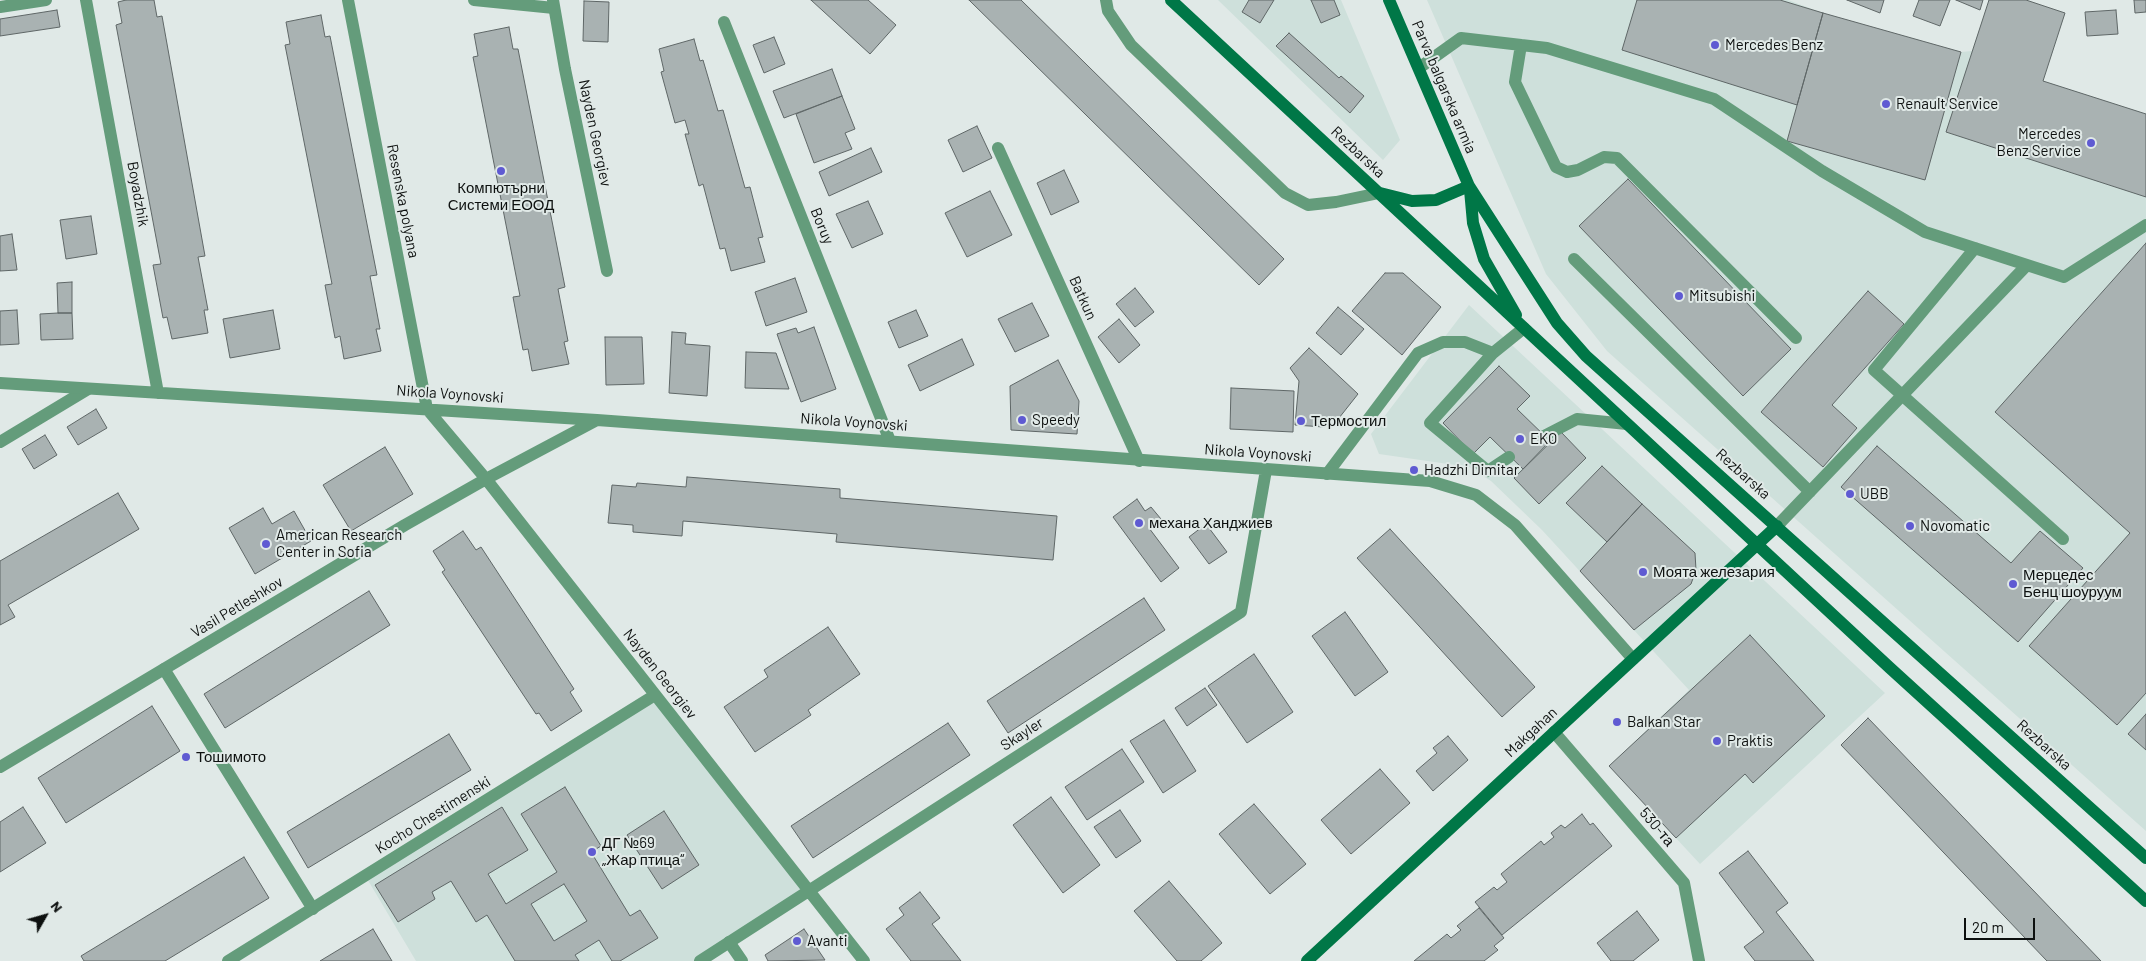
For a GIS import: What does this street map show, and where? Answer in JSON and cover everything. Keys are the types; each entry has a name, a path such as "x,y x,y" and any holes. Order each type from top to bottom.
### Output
{"street":[{"path":"0,7 46,0"},
{"name":"Boyadzhik","path":"86,0 158,393"},
{"name":"Resenska polyana","path":"348,0 427,409"},
{"path":"474,0 553,4"},
{"path":"1106,0 1108,11 1130,45 1285,193 1308,205 1336,202 1379,193 1412,201 1436,200 1469,186"},
{"name":"Rezbarska","path":"1171,0 1627,424 2146,901"},
{"name":"Parva balgarska armia","path":"1389,0 1469,186"},
{"name":"Nayden Georgiev","path":"553,4 607,271"},
{"name":"Boruy","path":"724,22 890,441"},
{"path":"1419,68 1461,38 1547,48 1714,99 1822,171 1925,232 2064,277 2146,225"},
{"path":"1521,45 1515,82 1556,167 1567,172 1578,170 1604,157 1617,158 1796,338"},
{"name":"Batkun","path":"998,148 1139,460"},
{"name":"Rezbarska","path":"1469,186 1473,223 1484,259 1524,328"},
{"name":"Rezbarska","path":"1469,186 1556,323 1586,356 2146,858"},
{"path":"1976,248 1874,370 2063,539"},
{"path":"1574,259 1810,492"},
{"path":"1777,526 2027,265"},
{"path":"1509,457 1488,471 1430,423 1493,353 1524,328"},
{"path":"1327,474 1418,353 1443,342 1465,342 1493,353"},
{"name":"Nikola Voynovski","path":"0,383 597,420 1430,481 1476,496 1515,525 1633,659"},
{"path":"0,442 88,388"},
{"name":"Nayden Georgiev","path":"427,409 486,479 864,961"},
{"path":"1544,436 1577,419 1627,424"},
{"name":"Vasil Petleshkov","path":"0,767 486,479 597,420"},
{"name":"Skayler","path":"700,961 1241,612 1266,470"},
{"name":"Makgahan","path":"1307,961 1777,526"},
{"path":"164,669 313,909"},
{"name":"Kocho Chestimenski","path":"228,961 655,695"},
{"name":"530-та","path":"1554,732 1684,884 1698,961"},
{"path":"729,942 742,961"}],"shaded area":[{"path":"1218,0 1341,0 1400,140 1383,160"},
{"path":"1427,0 1788,0 1823,13 1961,52 1972,51 1989,0 2026,0 2065,13 2043,81 2146,114 2146,831 1607,351 1546,274"},
{"path":"1469,305 1885,693 1700,864 1609,766 1689,690 1542,530 1491,481 1469,467 1379,454 1371,434"},
{"name":"ДГ №69 „Жар птица“","path":"655,695 809,891 700,961 416,961 366,877"}],"building":[{"path":"126,0 154,0 157,17 162,16 205,256 198,257 208,310 204,310 208,333 172,339 167,317 163,318 153,265 161,264 116,25 122,23 118,2"},
{"path":"811,0 868,0 896,25 870,54"},
{"path":"969,0 1021,0 1284,259 1259,285"},
{"path":"1249,0 1274,0 1260,23 1242,12"},
{"path":"1311,0 1334,0 1340,15 1321,23"},
{"path":"1637,0 1780,0 1823,13 1797,105 1622,50"},
{"path":"1847,0 1884,0 1880,13"},
{"path":"1919,0 1950,0 1940,26 1913,16"},
{"path":"1956,0 1983,0 1980,10"},
{"path":"1989,0 2026,0 2065,13 2043,81 2146,114 2146,197 1946,132"},
{"path":"2134,0 2146,0 2146,12 2135,13"},
{"path":"584,1 609,2 608,42 583,41"},
{"path":"57,10 60,27 0,36 0,19"},
{"path":"2116,10 2118,34 2087,36 2085,12"},
{"path":"1823,13 1961,52 1925,180 1787,141"},
{"path":"321,15 325,37 330,36 377,275 370,276 380,329 376,329 381,351 344,359 340,336 335,338 325,285 332,284 285,45 290,44 286,22"},
{"path":"509,27 513,49 518,49 565,287 558,289 568,341 564,342 569,364 532,371 528,349 523,350 513,297 520,296 473,57 478,56 474,34"},
{"path":"1289,33 1339,78 1341,76 1364,96 1350,113 1276,46"},
{"path":"774,37 785,64 764,73 753,45"},
{"path":"694,39 700,61 703,60 718,111 723,110 745,188 750,187 763,237 758,238 765,262 731,271 725,248 720,249 703,184 699,186 685,134 689,134 685,120 675,123 661,72 664,71 659,49"},
{"path":"832,69 842,96 784,118 773,91"},
{"path":"842,96 855,129 845,133 852,149 814,163 796,114"},
{"path":"977,126 992,158 963,172 948,140"},
{"path":"871,148 882,172 829,196 819,172"},
{"path":"1064,170 1079,202 1051,215 1037,183"},
{"path":"1628,179 1791,349 1743,396 1579,226"},
{"path":"990,191 1012,235 967,257 945,213"},
{"path":"868,201 883,234 852,248 836,214"},
{"path":"91,216 97,254 66,259 60,220"},
{"path":"12,234 17,270 0,271 0,236"},
{"path":"2146,243 2146,693 2117,725 2029,646 2130,533 1995,412"},
{"path":"1385,273 1403,273 1441,307 1402,355 1352,311"},
{"path":"795,278 807,312 766,326 755,292"},
{"path":"72,282 72,313 58,313 57,283"},
{"path":"1135,288 1154,312 1135,327 1116,304"},
{"path":"1868,291 1904,324 1832,405 1857,428 1823,467 1761,412"},
{"path":"1032,303 1049,336 1015,352 998,319"},
{"path":"1338,307 1364,329 1341,355 1316,333"},
{"path":"17,310 19,344 0,345 0,311"},
{"path":"273,310 280,349 230,358 223,319"},
{"path":"916,310 928,336 899,348 888,322"},
{"path":"72,313 73,339 41,340 40,314"},
{"path":"1119,319 1140,345 1119,363 1098,337"},
{"path":"814,327 836,389 801,402 777,334 796,328 798,333"},
{"path":"672,332 686,333 685,344 710,346 707,396 669,393"},
{"path":"605,337 642,337 644,384 606,385"},
{"path":"962,339 974,365 920,391 908,365"},
{"path":"1309,348 1358,394 1339,418 1324,427 1295,425 1299,381 1290,368"},
{"path":"746,352 776,353 789,389 745,388"},
{"path":"1058,360 1079,401 1077,434 1011,430 1010,386"},
{"path":"1499,366 1530,396 1517,409 1550,441 1523,469 1490,437 1473,454 1443,423"},
{"path":"1231,388 1294,391 1293,432 1230,429"},
{"path":"96,409 107,428 78,445 67,427"},
{"path":"1561,432 1586,458 1539,504 1514,478"},
{"path":"45,435 57,455 34,469 22,449"},
{"path":"1877,446 2011,563 2040,531 2083,568 2018,642 1841,487"},
{"path":"385,447 413,494 351,531 323,485"},
{"path":"1602,466 1642,504 1607,542 1566,503"},
{"path":"687,477 840,489 840,498 1057,516 1053,560 836,542 837,534 683,521 682,536 633,532 633,525 608,523 612,485 636,487 637,483 686,487"},
{"path":"118,493 139,529 8,605 15,617 0,625 0,561"},
{"path":"1137,499 1145,511 1151,507 1161,519 1149,528 1179,568 1161,582 1113,517"},
{"path":"1642,504 1695,553 1696,570 1691,584 1634,630 1580,571"},
{"path":"263,508 272,524 294,511 311,541 255,574 229,528"},
{"path":"1206,524 1227,552 1209,564 1189,537"},
{"path":"1390,529 1535,687 1502,717 1357,558"},
{"path":"463,531 476,550 481,547 574,689 570,692 582,711 551,731 539,713 536,714 442,572 445,570 433,551"},
{"path":"369,591 390,625 225,728 204,694"},
{"path":"1144,598 1165,630 1008,733 987,701"},
{"path":"1345,612 1388,672 1355,696 1312,636"},
{"path":"828,627 860,674 808,710 811,715 755,752 724,707 768,677 764,670"},
{"name":"Praktis","path":"1750,635 1825,716 1753,783 1745,774 1676,838 1609,766"},
{"path":"1254,654 1293,712 1247,743 1208,686"},
{"path":"1205,688 1217,705 1187,726 1175,708"},
{"path":"152,706 180,751 66,823 38,778"},
{"path":"2146,714 2146,750 2128,734"},
{"path":"1868,718 2101,961 2047,961 1841,745"},
{"path":"1164,720 1196,771 1163,793 1130,741"},
{"path":"948,723 970,755 813,858 791,826"},
{"path":"449,734 471,770 308,868 287,832"},
{"path":"1448,736 1468,760 1433,791 1416,771 1437,753 1433,748"},
{"path":"1122,749 1144,782 1087,820 1065,787"},
{"path":"1380,769 1410,803 1351,854 1321,820"},
{"path":"565,787 601,846 591,852 630,916 640,910 658,938 620,961 612,961 599,940 575,955 579,961 515,961 487,915 476,922 451,881 432,892 435,899 398,922 375,885 502,807 528,850 488,874 506,904 557,872 521,814","holes":["564,884 587,921 554,941 531,904"]},
{"path":"1051,797 1100,865 1063,893 1013,825"},
{"path":"1254,804 1306,864 1270,894 1219,834"},
{"path":"23,807 46,843 0,872 0,822"},
{"path":"1120,810 1141,841 1116,858 1094,827"},
{"path":"664,811 699,865 662,889 627,835"},
{"path":"1582,814 1590,825 1593,823 1612,846 1502,935 1475,902 1494,887 1497,890 1507,882 1501,874 1541,841 1544,845 1554,837 1551,833 1561,825 1565,828"},
{"path":"1748,851 1788,903 1776,912 1814,961 1755,961 1744,947 1764,932 1719,873"},
{"path":"244,857 269,898 165,961 84,961 81,956"},
{"path":"1169,881 1222,943 1201,961 1177,961 1134,911"},
{"path":"920,892 940,918 932,924 961,961 911,961 886,929 904,915 899,908"},
{"path":"1479,908 1504,938 1494,946 1498,950 1484,961 1414,961 1447,934 1451,938 1461,930 1457,926"},
{"path":"1637,911 1659,940 1633,961 1611,961 1597,943"},
{"path":"373,929 392,961 320,961"},
{"path":"804,929 825,960 768,961 765,955"}],"place":[{"name":"Mercedes Benz","path":"1715,45"},
{"name":"Renault Service","path":"1886,104"},
{"name":"Mercedes Benz Service","path":"2091,143"},
{"name":"Компютърни Системи ЕООД","path":"501,171"},
{"name":"Mitsubishi","path":"1679,296"},
{"name":"Speedy","path":"1022,420"},
{"name":"Термостил","path":"1301,421"},
{"name":"EKO","path":"1520,439"},
{"name":"Hadzhi Dimitar","path":"1414,470"},
{"name":"UBB","path":"1850,494"},
{"name":"механа Ханджиев","path":"1139,523"},
{"name":"Novomatic","path":"1910,526"},
{"name":"American Research Center in Sofia","path":"266,544"},
{"name":"Моята железария","path":"1643,572"},
{"name":"Мерцедес Бенц шоуруум","path":"2013,584"},
{"name":"Balkan Star","path":"1617,722"},
{"name":"Praktis","path":"1717,741"},
{"name":"Тошимото","path":"186,757"},
{"name":"ДГ №69 „Жар птица“","path":"592,852"},
{"name":"Avanti","path":"797,941"}]}
